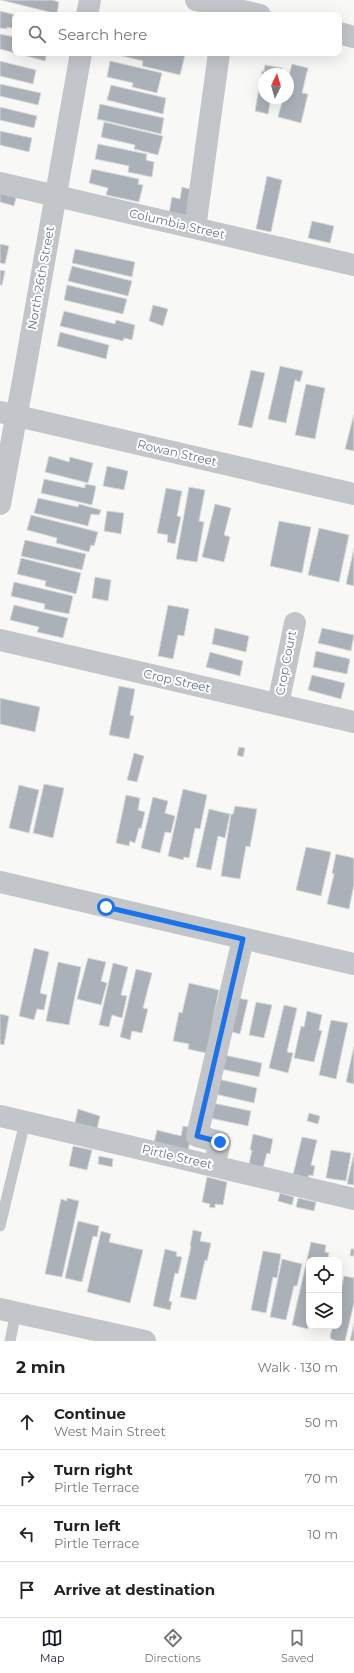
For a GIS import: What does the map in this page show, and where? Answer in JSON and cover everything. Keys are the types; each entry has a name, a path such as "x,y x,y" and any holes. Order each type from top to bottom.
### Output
{"street":[{"path":"88,12 90,0"},
{"path":"196,0 225,11"},
{"path":"342,34 354,37"},
{"name":"North 26th Street","path":"0,504 8,414 56,196 80,56"},
{"path":"194,228 219,56"},
{"name":"Columbia Street","path":"0,183 354,265"},
{"name":"Rowan Street","path":"8,414 354,494"},
{"name":"Crop Court","path":"278,704 295,623"},
{"name":"Crop Street","path":"0,640 354,722"},
{"path":"0,882 354,964"},
{"path":"214,1166 220,1142 197,1136 243,939"},
{"name":"Pirtle Street","path":"0,1116 354,1199"},
{"path":"8,1311 145,1341"}],"lane":[{"path":"0,1226 25,1122"},
{"path":"8,1311 10,1341"}],"building":[{"path":"1,0 53,0 59,2 57,12 49,12"},
{"path":"0,11 12,14 12,28 0,28"},
{"path":"0,34 12,36 12,52 0,49"},
{"path":"26,56 46,56 45,61"},
{"path":"122,56 185,56 180,75 142,66 143,61"},
{"path":"0,61 36,70 33,84 0,76"},
{"path":"110,61 162,73 157,93 132,87 133,83 107,77"},
{"path":"292,64 308,68 302,93 308,94 301,123 278,117 281,104 294,104 294,68 291,68"},
{"path":"265,65 282,68 264,68"},
{"path":"0,84 41,93 38,105 0,96"},
{"path":"111,85 166,98 163,114 107,100"},
{"path":"258,94 258,104 270,104 268,114 255,111"},
{"path":"100,104 164,118 161,134 97,119"},
{"path":"0,107 37,116 34,128 0,120"},
{"path":"104,122 163,136 158,155 134,149 135,145 101,137"},
{"path":"0,131 32,138 29,152 0,145"},
{"path":"98,144 147,154 146,160 154,162 152,177 128,172 129,166 95,159"},
{"path":"92,169 139,179 138,184 143,185 139,202 106,195 108,188 89,183"},
{"path":"267,176 282,180 271,232 256,229"},
{"path":"0,186 18,190 14,206 0,202"},
{"path":"182,187 193,190 187,217 169,213 172,197 180,199"},
{"path":"312,221 334,226 330,243 308,238"},
{"path":"0,244 9,246 5,264 0,263"},
{"path":"75,249 135,262 132,277 72,263"},
{"path":"72,266 132,281 128,296 68,281"},
{"path":"0,270 5,271 2,285 0,285"},
{"path":"67,285 127,299 123,314 64,300"},
{"path":"153,305 168,309 163,326 149,321"},
{"path":"64,311 115,324 116,320 135,325 132,340 124,338 123,341 60,326"},
{"path":"60,332 109,345 106,359 57,346"},
{"path":"280,366 303,371 300,382 295,380 286,423 268,419"},
{"path":"251,370 265,373 252,428 238,425"},
{"path":"306,384 325,388 315,439 295,435"},
{"path":"354,414 354,451 345,449"},
{"path":"49,456 69,462 70,457 93,463 88,483 45,472"},
{"path":"107,466 128,471 124,490 103,486"},
{"path":"44,479 85,488 85,484 96,486 92,505 41,493"},
{"path":"189,487 205,490 199,521 204,522 197,562 176,559"},
{"path":"166,488 182,491 177,516 181,517 175,544 167,542 168,535 157,533"},
{"path":"38,498 78,507 79,504 101,510 99,515 91,514 88,526 34,513"},
{"path":"215,504 231,508 224,535 230,537 224,562 202,557"},
{"path":"107,511 124,513 121,534 104,531"},
{"path":"31,515 98,532 94,546 91,545 89,552 56,543 57,538 27,530"},
{"path":"279,521 311,527 302,573 270,566"},
{"path":"319,528 349,535 339,582 308,575"},
{"path":"25,540 86,554 82,570 21,556"},
{"path":"354,548 354,586 346,584"},
{"path":"21,558 81,573 76,594 45,586 46,581 17,574"},
{"path":"95,577 111,580 108,601 92,598"},
{"path":"14,582 73,596 69,614 44,609 45,604 11,596"},
{"path":"14,605 68,618 63,638 37,632 39,627 10,620"},
{"path":"168,605 189,609 184,636 178,635 173,659 158,656"},
{"path":"215,628 249,636 246,652 212,644"},
{"path":"322,628 354,635 351,651 318,643"},
{"path":"316,651 350,659 347,674 313,667"},
{"path":"210,652 243,661 240,676 206,667"},
{"path":"312,675 345,683 341,699 308,690"},
{"path":"119,686 135,689 130,715 134,716 129,739 109,735"},
{"path":"0,698 40,707 35,732 0,724"},
{"path":"239,747 245,748 243,757 237,755"},
{"path":"134,753 144,756 137,782 127,780"},
{"path":"44,784 64,788 53,838 33,833"},
{"path":"19,785 39,790 29,833 9,828"},
{"path":"183,789 207,795 200,829 195,828 189,858 184,857 183,860 168,856"},
{"path":"126,795 140,798 138,810 145,812 141,829 139,828 135,843 130,841 129,846 116,843"},
{"path":"153,797 168,801 165,813 175,816 171,833 165,832 160,853 141,848"},
{"path":"235,806 257,809 250,847 246,846 240,879 221,876 231,814 233,814"},
{"path":"209,809 230,814 225,838 218,836 211,870 196,867"},
{"path":"306,847 331,852 321,896 296,890"},
{"path":"336,854 354,858 354,885 349,909 327,904 334,874 332,873"},
{"path":"34,948 49,952 40,993 47,995 44,1010 37,1009 34,1020 19,1016"},
{"path":"88,958 106,962 101,981 107,983 101,1005 77,999"},
{"path":"58,962 81,967 69,1025 46,1021"},
{"path":"113,963 128,967 121,995 127,996 122,1018 112,1015 109,1027 99,1025"},
{"path":"136,969 152,973 143,1008 148,1009 142,1033 132,1031 130,1040 120,1037"},
{"path":"189,983 219,990 213,1020 210,1054 188,1049 189,1044 173,1041 179,1012 182,1013"},
{"path":"232,997 248,1000 240,1034 224,1030"},
{"path":"256,1002 272,1005 264,1038 249,1035"},
{"path":"284,1005 297,1008 287,1052 293,1053 288,1073 269,1068"},
{"path":"307,1011 322,1015 319,1030 322,1031 314,1062 294,1058 301,1026 304,1027"},
{"path":"0,1014 9,1016 4,1045 0,1044"},
{"path":"331,1020 348,1023 336,1079 319,1075"},
{"path":"354,1046 354,1084 346,1082"},
{"path":"224,1055 262,1063 259,1077 221,1069"},
{"path":"218,1079 257,1088 254,1103 215,1094"},
{"path":"213,1103 251,1111 248,1126 210,1118"},
{"path":"78,1109 100,1116 96,1133 74,1127"},
{"path":"309,1113 320,1116 318,1124 307,1121"},
{"path":"183,1126 193,1128 187,1155 153,1147 157,1130 181,1136"},
{"path":"253,1134 273,1139 270,1154 267,1153 263,1168 249,1164"},
{"path":"302,1137 317,1140 311,1165 315,1166 313,1176 309,1175 308,1178 293,1175"},
{"path":"73,1146 92,1150 87,1170 69,1166"},
{"path":"331,1150 351,1153 346,1181 326,1178"},
{"path":"354,1153 354,1185 347,1184"},
{"path":"99,1156 113,1159 112,1167 98,1164"},
{"path":"207,1177 227,1182 223,1205 215,1204 215,1208 209,1207 210,1204 202,1202"},
{"path":"280,1193 294,1197 292,1205 278,1201"},
{"path":"67,1198 79,1201 62,1277 45,1274 61,1199 67,1201"},
{"path":"298,1198 316,1202 314,1211 296,1207"},
{"path":"78,1221 99,1226 97,1237 93,1236 82,1282 65,1278"},
{"path":"193,1230 202,1232 200,1241 211,1243 207,1261 205,1260 196,1300 180,1297"},
{"path":"101,1231 111,1234 109,1242 143,1250 130,1303 87,1292"},
{"path":"311,1242 326,1245 325,1252 329,1253 328,1257 308,1257"},
{"path":"165,1249 177,1252 176,1256 182,1257 178,1274 175,1273 169,1301 172,1302 170,1310 153,1306"},
{"path":"351,1249 354,1249 354,1256 350,1256"},
{"path":"263,1251 281,1254 277,1278 273,1277 266,1313 251,1310"},
{"path":"282,1259 302,1264 297,1286 294,1286 286,1320 270,1317"},
{"path":"306,1264 306,1328 292,1325"},
{"path":"344,1276 354,1278 354,1303 345,1341 337,1341 331,1339 330,1336 332,1329 342,1329 342,1285"},
{"path":"354,1323 354,1341 350,1341"}],"route":[{"path":"106,907 243,939 197,1136 220,1142"}]}
